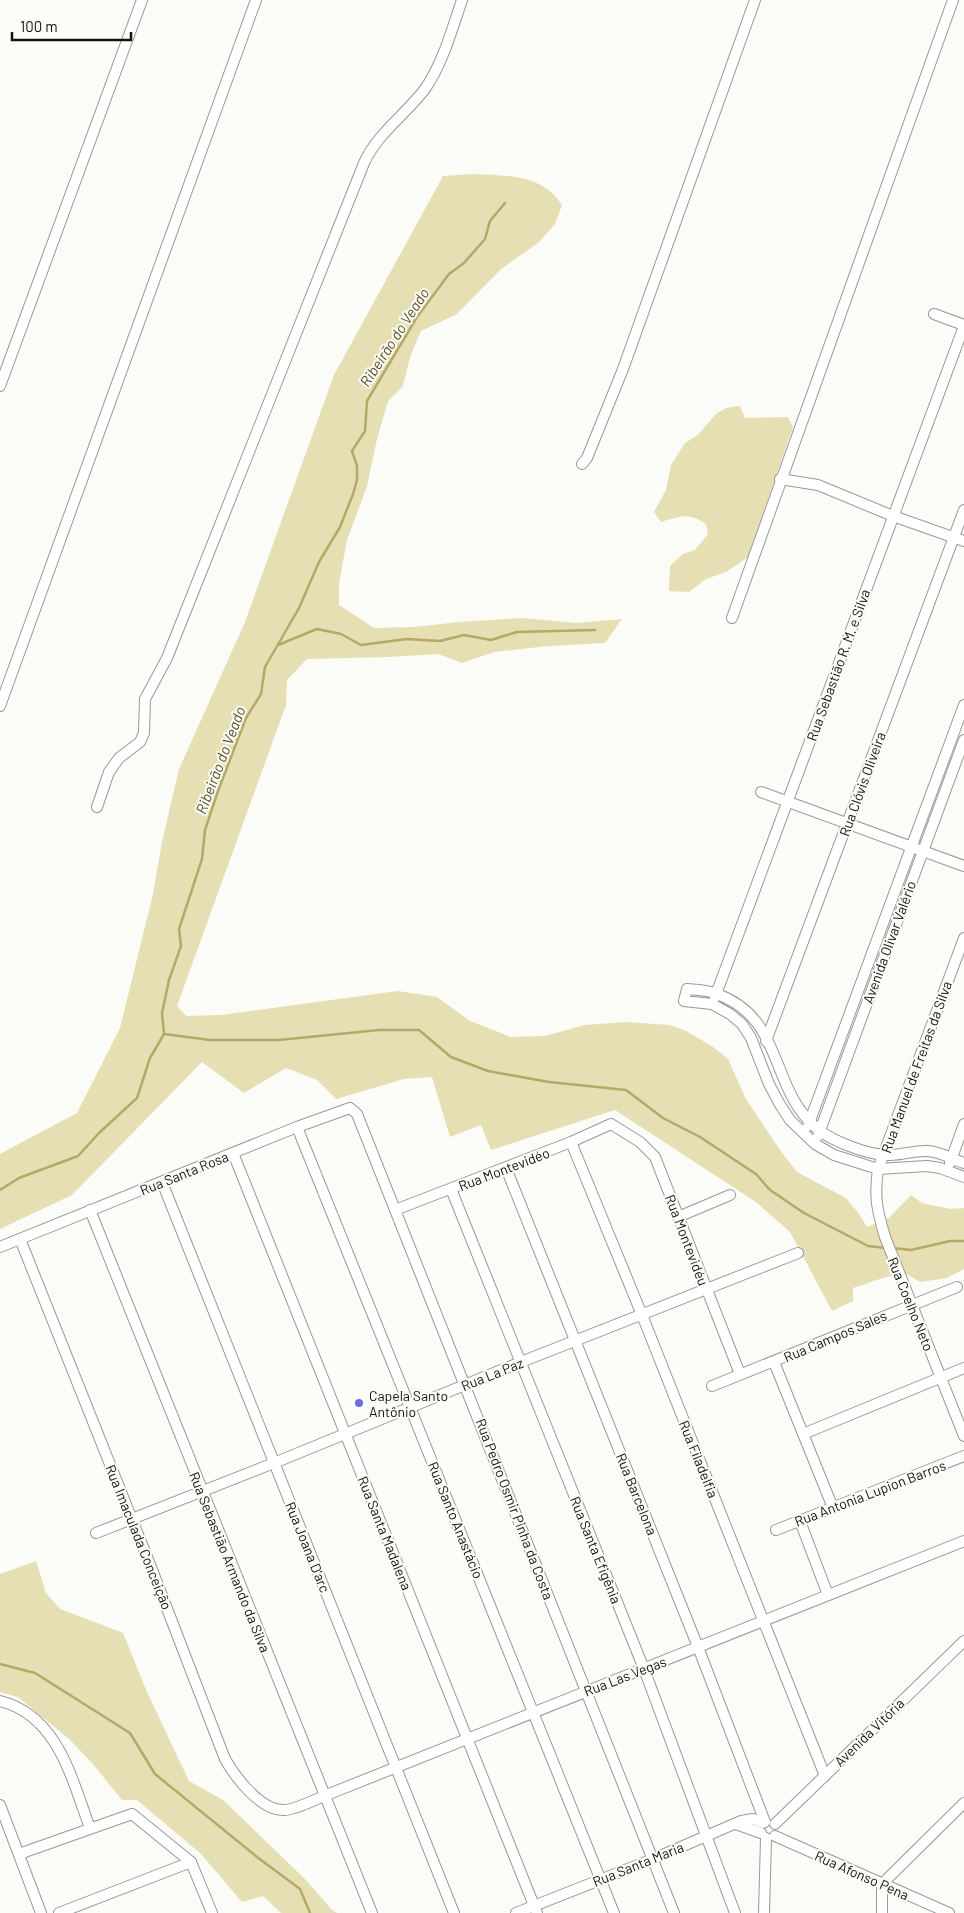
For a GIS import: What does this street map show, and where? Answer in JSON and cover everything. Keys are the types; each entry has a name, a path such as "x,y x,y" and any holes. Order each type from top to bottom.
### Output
{"street":[{"path":"0,386 142,0"},
{"path":"0,706 256,0"},
{"path":"97,807 109,772 119,758 140,742 144,733 144,699 171,648 364,163 377,143 430,82 448,42 462,0"},
{"path":"582,464 587,458 623,369 755,0"},
{"path":"732,618 780,479 953,0"},
{"path":"934,314 964,325"},
{"name":"Rua Sebastião R. M. e Silva","path":"712,1004 964,325"},
{"path":"780,479 818,485 959,540"},
{"name":"Rua Clóvis Oliveira","path":"760,1057 848,824 959,540 964,510"},
{"path":"804,1135 913,846 964,704"},
{"name":"Avenida Olivar Valério","path":"815,1144 964,740"},
{"path":"760,792 964,866"},
{"name":"Rua Manuel de Freitas da Silva","path":"878,1169 964,938"},
{"path":"964,1163 928,1151 884,1155 840,1142 820,1131 809,1122 795,1105 767,1037 756,1019 730,1000 716,993 687,989 684,1001 712,1004 730,1014 742,1024 760,1057 768,1084 779,1103 790,1120 815,1144 834,1154 878,1169 927,1166 964,1177"},
{"name":"Rua Santa Rosa","path":"0,1247 232,1153 350,1108"},
{"name":"Rua Pedro Osmir Pinha da Costa","path":"350,1108 357,1114 674,1913"},
{"name":"Rua Montevidéo","path":"395,1210 506,1168 611,1124"},
{"name":"Rua Montevidéu","path":"611,1124 640,1142 655,1157 740,1374"},
{"path":"947,1171 964,1124"},
{"name":"Rua Santo Anastácio","path":"297,1128 599,1880 614,1913"},
{"name":"Rua Filadelfia","path":"571,1142 642,1315 825,1776"},
{"name":"Rua Santa Madalena","path":"232,1153 536,1910"},
{"name":"Rua Barcelona","path":"506,1168 698,1647 768,1829"},
{"name":"Rua Coelho Neto","path":"878,1169 875,1190 876,1208 885,1237 964,1436"},
{"name":"Rua Joana D'arc","path":"162,1182 454,1913"},
{"name":"Rua Santa Efigênia","path":"451,1189 644,1669 735,1913"},
{"path":"678,1217 730,1195"},
{"name":"Rua Sebastião Armando da Silva","path":"90,1210 372,1913"},
{"name":"Rua Imaculada Conceição","path":"20,1239 225,1759 232,1771 263,1804 274,1809 286,1810"},
{"name":"Rua La Paz","path":"96,1533 274,1464 521,1362 798,1253"},
{"name":"Rua Campos Sales","path":"712,1386 957,1287"},
{"path":"774,1362 833,1508"},
{"path":"803,1434 964,1368"},
{"name":"Rua Antonia Lupion Barros","path":"776,1530 964,1456"},
{"path":"800,1521 828,1595"},
{"name":"Rua Las Vegas","path":"286,1810 964,1541"},
{"name":"Avenida Vitória","path":"768,1829 964,1641"},
{"path":"0,1701 14,1704 49,1733 61,1751 90,1828"},
{"path":"882,1913 882,1884 964,1803"},
{"path":"0,1805 42,1913"},
{"path":"19,1854 132,1814 191,1862 212,1913"},
{"name":"Rua Santa Maria","path":"516,1913 536,1910 599,1880 735,1824 768,1829"},
{"path":"764,1913 768,1829"},
{"name":"Rua Afonso Pena","path":"768,1829 882,1884 949,1913"},
{"path":"59,1913 191,1862"}],"shaded area":[{"path":"473,174 522,178 544,187 562,205 555,224 538,243 501,269 457,314 421,331 410,357 403,386 388,401 377,439 367,486 347,540 339,583 339,605 374,628 414,627 522,618 577,623 622,619 605,643 548,646 494,652 462,663 438,654 307,659 287,680 286,705 177,1006 186,1016 221,1015 398,991 437,997 470,1021 511,1037 545,1036 585,1025 626,1022 669,1025 684,1030 712,1046 728,1059 746,1099 797,1172 846,1198 867,1227 889,1218 911,1195 922,1203 950,1209 964,1208 964,1269 947,1278 920,1282 907,1274 886,1277 853,1288 853,1301 832,1311 790,1232 756,1202 615,1110 491,1150 481,1125 450,1137 432,1077 404,1079 336,1099 317,1080 286,1068 244,1093 202,1062 72,1195 0,1229 0,1154 77,1113 120,1028 153,894 162,842 179,769 245,622 334,375 443,176"},
{"path":"740,406 745,418 788,417 793,427 748,557 726,572 706,579 689,592 669,591 670,566 683,554 695,550 708,534 706,524 700,520 684,516 661,522 654,512 666,490 671,465 685,443 698,435 716,414 726,408"},
{"path":"36,1561 46,1593 60,1609 123,1633 147,1692 189,1781 223,1800 306,1880 332,1910 337,1913 281,1913 263,1896 242,1902 201,1854 137,1800 122,1800 92,1763 69,1739 18,1697 0,1692 0,1574"}],"waterway":[{"name":"Ribeirão do Veado","path":"0,1190 19,1178 78,1156 99,1133 137,1098 150,1058 164,1034 162,1013 169,980 181,946 179,929 202,859 205,830 246,718 261,694 265,667 299,608 319,562 340,527 353,494 357,480 357,466 352,451 365,431 367,401 417,317 449,274 464,263 485,239 490,221 505,203"},
{"path":"278,645 317,629 341,634 361,645 407,639 440,641 464,635 491,640 517,632 595,630"},
{"path":"164,1034 210,1040 279,1040 379,1030 419,1030 451,1057 488,1071 549,1082 626,1090 663,1118 700,1137 756,1174 770,1190 804,1213 868,1246 886,1248"},
{"path":"892,1248 911,1250 950,1241 964,1241"},
{"path":"0,1664 35,1673 130,1733 155,1774 257,1857 300,1889 310,1913"}],"place":[{"name":"Capela Santo Antônio","path":"359,1403"}]}
